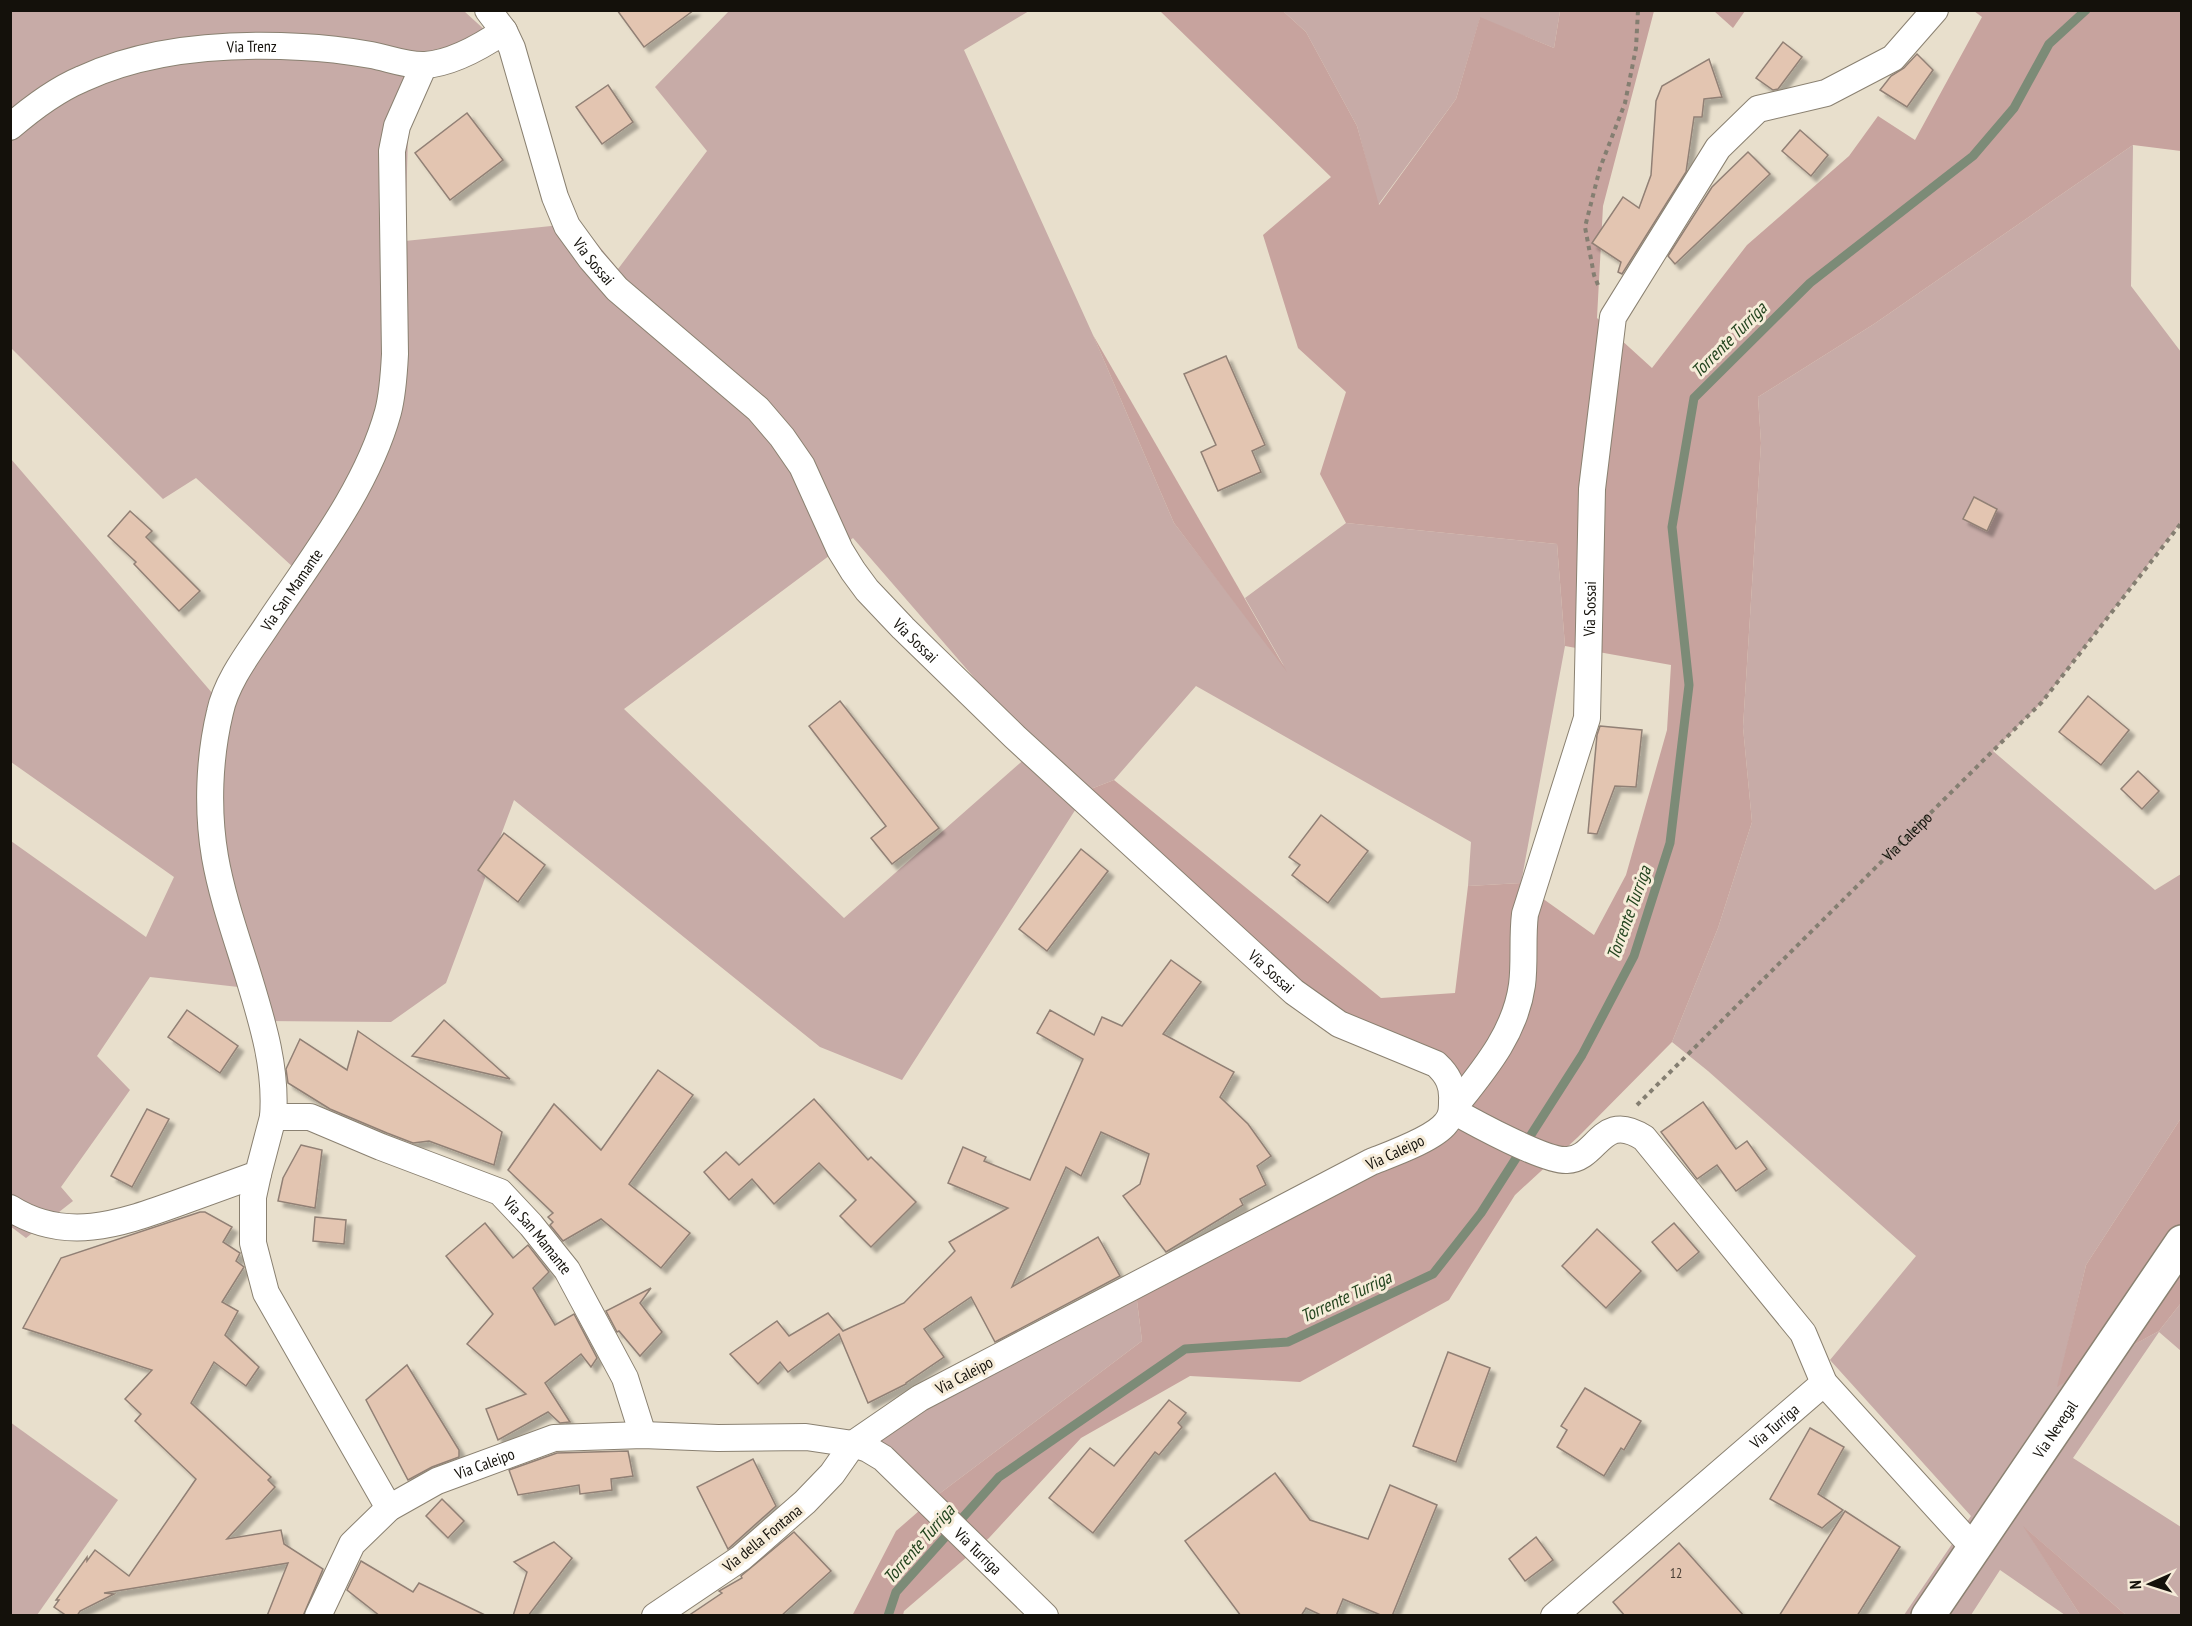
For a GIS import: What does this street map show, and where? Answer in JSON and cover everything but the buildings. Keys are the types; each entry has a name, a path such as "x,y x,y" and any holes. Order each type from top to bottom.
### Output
{"main road":[{"name":"Via Nevegal","path":"1928,1616 2181,1242"}],"street":[{"name":"Via Sossai","path":"488,10 504,31 512,48 555,197 567,226 617,289 758,409 782,437 802,466 840,550 867,590 1015,737 1294,992 1339,1024 1424,1058 1445,1072 1450,1081 1452,1110"},
{"name":"Via Sossai","path":"1452,1110 1490,1062 1508,1031 1522,984 1522,935 1525,914 1587,718 1592,489 1613,318 1718,148 1758,109 1826,93 1893,58 1935,10"},
{"name":"Via Trenz","path":"10,127 29,111 82,79 139,60 195,49 303,47 345,51 424,65 442,61 486,44 504,31"},
{"name":"Via San Mamante","path":"388,1508 266,1293 254,1243 253,1197 273,1117 275,1096 273,1074 262,1021 215,858 210,792 220,710 229,687 354,490 370,462 386,419 393,384 395,354 392,151 397,126 424,65"},
{"path":"1452,1110 1478,1125 1549,1157 1565,1161 1580,1156 1604,1134 1611,1131 1635,1132 1644,1138 1803,1334 1824,1383 1974,1548"},
{"name":"Via Caleipo","path":"320,1615 352,1544 388,1508 437,1481 555,1438 643,1435 718,1438 806,1437 853,1444 920,1398 1371,1162 1439,1131 1450,1117 1452,1110"},
{"name":"Via San Mamante","path":"273,1117 310,1117 381,1147 501,1192 567,1270 625,1378 643,1435"},
{"path":"10,1208 43,1224 70,1227 103,1226 134,1219 258,1174"},
{"name":"Via Turriga","path":"1554,1616 1824,1383"},
{"name":"Via Turriga","path":"853,1444 868,1449 883,1458 1045,1616"},
{"name":"Via della Fontana","path":"655,1616 741,1558 806,1502 832,1474 853,1444"}],"path":[{"path":"1613,318 1594,275 1585,227 1600,168 1625,103 1636,48 1638,10"},
{"name":"Via Caleipo","path":"1611,1131 2042,702 2181,522"}],"shaded area":[{"path":"10,11 464,11 499,43 436,49 408,135 405,241 580,223 618,269 707,151 655,87 729,11 1029,11 964,50 1093,335 1174,523 1284,666 1245,598 1346,523 1557,544 1565,646 1521,883 1468,886 1471,842 1196,686 1114,780 1088,790 902,1080 820,1047 514,800 446,983 391,1022 262,1021 257,989 150,977 97,1056 130,1090 61,1187 73,1201 26,1238 10,1226 11,841 146,937 174,877 11,762 11,459 213,694 294,568 196,478 163,499 11,348","holes":["853,538 1036,749 844,918 624,709"]},
{"path":"1160,11 1283,11 1306,32 1357,126 1379,205 1456,99 1480,17 1554,48 1560,11 1654,11 1603,206 1597,318 1652,368 1747,245 1849,156 1878,116 1915,140 1982,17 1974,11 2181,11 2181,151 2133,145 1874,324 1758,397 1761,443 1743,727 1752,822 1718,928 1672,1042 1578,1137 1515,1195 1449,1300 1300,1382 1190,1376 1081,1438 989,1538 904,1611 903,1615 852,1616 896,1531 935,1497 1142,1341 1136,1293 1424,1144 1446,1105 1447,1059 1362,1028 1308,990 1088,790 1114,780 1381,998 1455,993 1468,886 1521,883 1594,935 1626,875 1667,730 1671,665 1565,646 1557,544 1346,523 1320,474 1346,392 1298,348 1263,235 1331,177"},
{"path":"1283,11 1560,11 1554,48 1480,18 1456,99 1378,205 1357,126 1306,32"},
{"path":"1714,11 1745,11 1733,28"},
{"path":"2133,145 2131,286 2181,352 2181,522 2042,702 1993,751 2155,890 2181,874 2181,1118 2086,1265 2058,1386 2159,1331 2181,1303 2181,1351 2159,1332 2073,1458 2181,1527 2181,1615 2126,1615 2025,1528 2080,1615 2065,1615 2000,1570 1971,1615 1904,1615 1971,1516 1830,1360 1916,1256 1708,1071 1672,1042 1718,928 1752,822 1743,727 1761,443 1758,397 1874,324"},
{"path":"1093,335 1287,672 1174,523"},
{"path":"2181,1118 2181,1303 2159,1331 2057,1387 2086,1265"},
{"path":"1136,1293 1142,1341 935,1497 871,1441 928,1401"},
{"path":"10,1422 118,1500 37,1615 11,1615"},
{"path":"2023,1526 2126,1615 2080,1615"}],"waterway":[{"name":"Torrente Turriga","path":"888,1616 896,1592 999,1477 1185,1349 1288,1342 1433,1274 1481,1213 1582,1055 1634,956 1670,843 1689,685 1672,527 1694,398 1810,283 1973,156 2014,108 2049,44 2086,10"}]}
